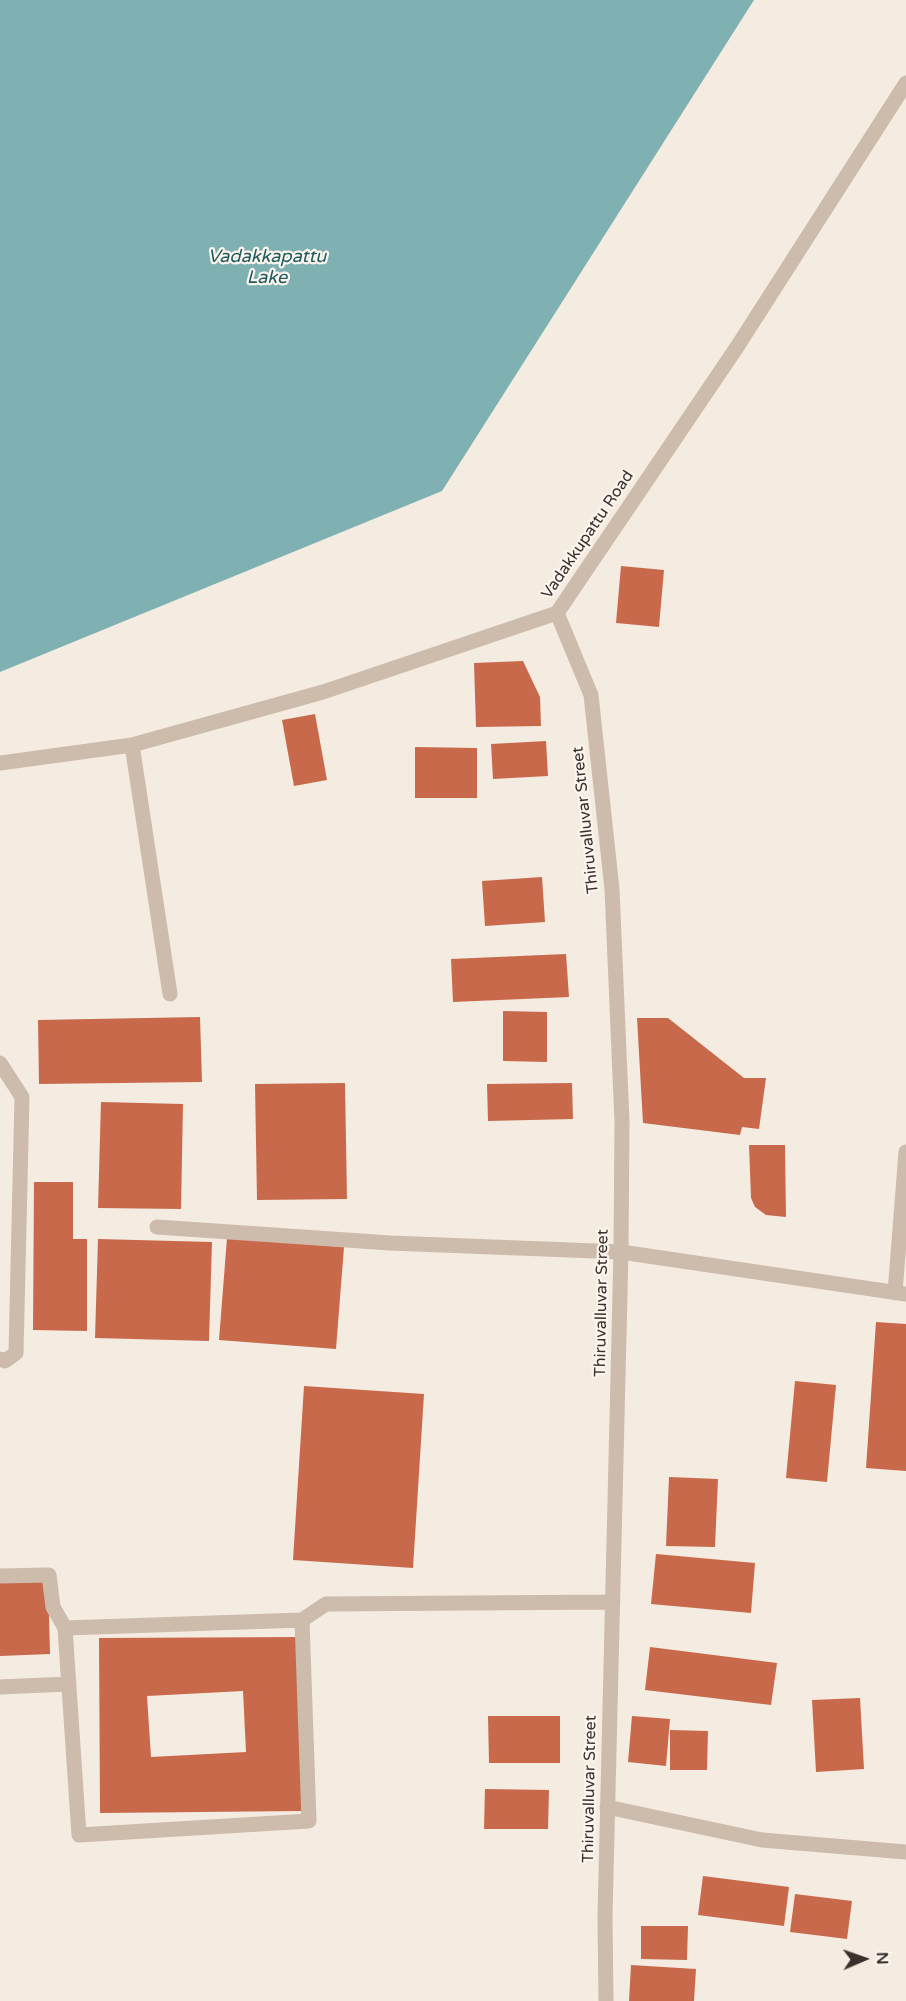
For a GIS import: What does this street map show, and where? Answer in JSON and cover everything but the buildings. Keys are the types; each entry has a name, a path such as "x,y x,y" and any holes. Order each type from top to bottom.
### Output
{"street":[{"name":"Vadakkupattu Road","path":"0,763 132,745 323,692 557,613 737,347 906,83"},
{"name":"Thiruvalluvar Street","path":"557,613 591,695 612,889 622,1122 621,1252 607,1807 606,2001"},
{"path":"132,745 170,994"},
{"path":"0,1063 22,1097 16,1353 6,1360 0,1359"},
{"path":"158,1227 390,1243 621,1252 900,1294 906,1152"},
{"path":"0,1576 49,1575 53,1607 65,1628 79,1835 309,1821 302,1620"},
{"path":"65,1628 302,1620 326,1604 613,1602"},
{"path":"0,1687 68,1684"},
{"path":"607,1807 762,1840 906,1852"}],"water":[{"name":"Vadakkapattu Lake","path":"0,0 754,0 442,491 0,672"}]}
